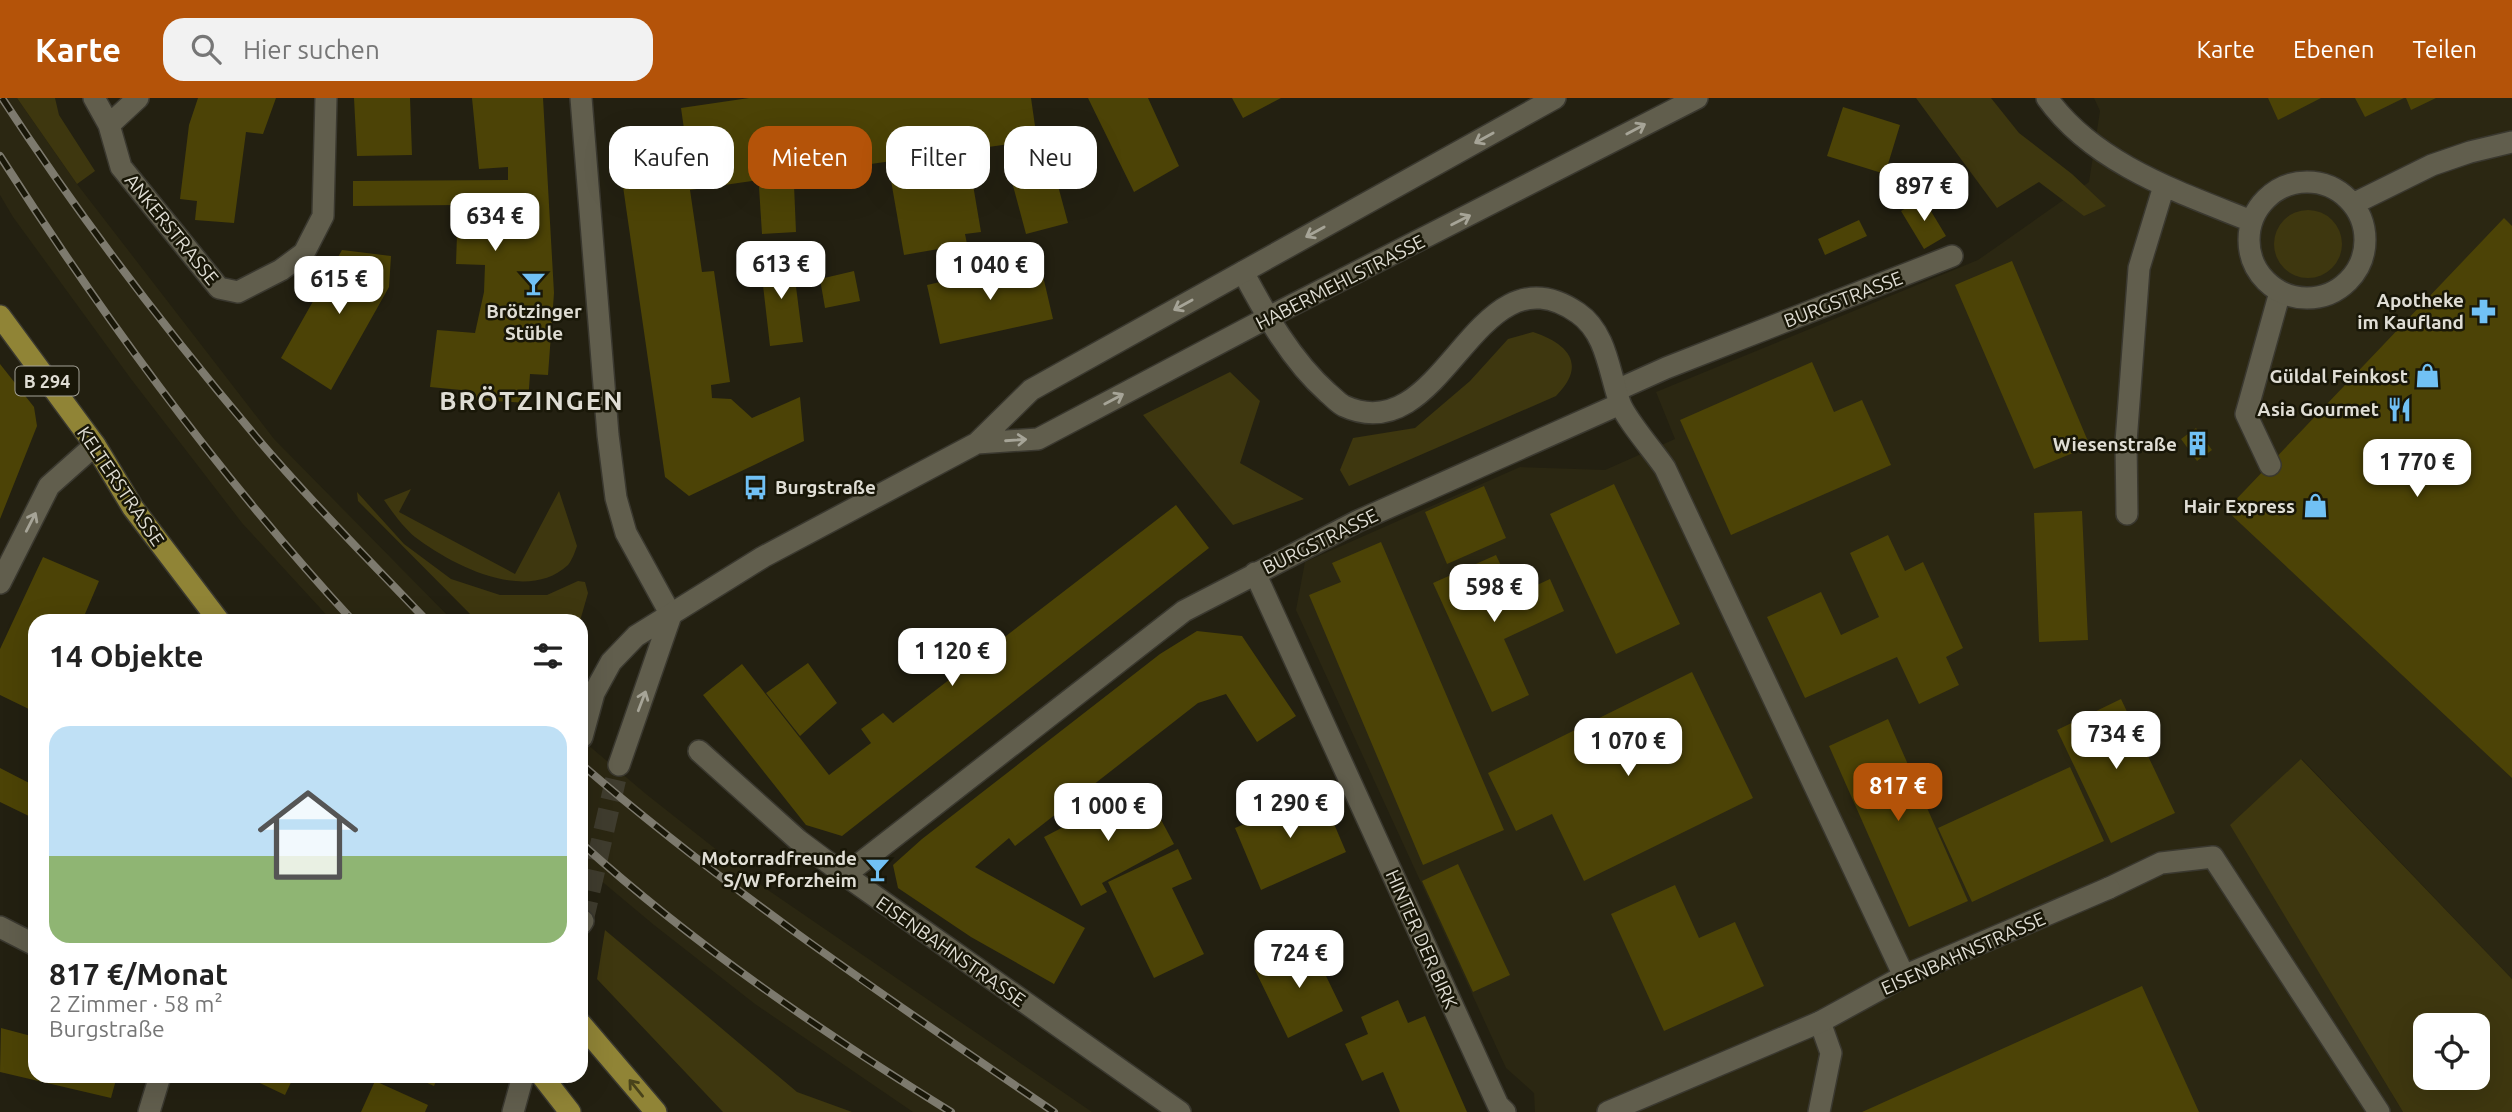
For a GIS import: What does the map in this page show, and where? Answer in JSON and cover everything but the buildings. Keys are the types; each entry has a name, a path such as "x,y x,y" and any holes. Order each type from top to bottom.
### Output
{"main road":[{"name":"KELTERSTRASSE","path":"0,316 94,445 133,508 214,614"},
{"path":"588,1032 656,1112"},
{"path":"547,1083 570,1112"}],"street":[{"name":"ANKERSTRASSE","path":"94,98 109,125 121,167 219,288 238,292 281,270 304,253 323,216 326,98"},
{"path":"109,125 138,98"},
{"path":"581,98 608,435 616,498 626,533 671,615 619,765"},
{"name":"HABERMEHLSTRASSE","path":"588,715 594,693 611,662 636,636 763,557 977,443 1031,390 1555,98"},
{"name":"HABERMEHLSTRASSE","path":"977,443 1038,439 1697,98"},
{"path":"2047,98 2076,129 2102,149 2164,186 2251,221"},
{"path":"2353,204 2432,165 2512,142"},
{"path":"2300,182 2320,183 2338,190 2353,204 2362,221 2365,241 2362,261 2351,278 2336,291 2324,296 2296,297 2280,292 2269,284 2253,262 2248,233 2257,209 2265,200 2280,187 2300,182"},
{"path":"2127,514 2126,442 2139,268 2164,186"},
{"name":"BURGSTRASSE","path":"845,875 1184,611 1358,521 1619,397 1666,368 1952,256"},
{"path":"1243,272 1268,318 1310,377 1343,406 1367,413 1394,409 1420,395 1481,327 1503,307 1528,298 1555,300 1580,314 1601,340 1619,397 1665,468 1904,976"},
{"path":"2270,465 2246,414 2280,292"},
{"path":"0,583 49,486 94,445"},
{"name":"HINTER DER BIRK","path":"1255,573 1498,1105 1505,1112"},
{"name":"EISENBAHNSTRASSE","path":"699,751 798,840 1180,1112"},
{"name":"EISENBAHNSTRASSE","path":"1819,1023 1904,976 2161,863 2213,857 2267,944 2379,1112"},
{"path":"0,927 28,941"},
{"path":"1608,1112 1819,1023 1831,1054 1819,1112"},
{"path":"149,1112 158,1083"},
{"path":"513,1112 521,1083"}],"shaded area":[{"path":"0,98 17,98 77,184 274,439 446,614 326,614 242,523 131,379 13,217 0,195"},
{"path":"17,98 55,98 59,115 95,171 77,184"},
{"path":"1916,98 1991,98 2019,133 2072,174 2106,206 2084,216 2039,182 1997,208"},
{"path":"2094,98 2512,98 2512,979 2302,759 2231,825 2403,1112 1535,1112 1534,1093 1506,1068 1296,610 1305,562 1520,467 1605,470 1675,439 1656,392 1978,260 2089,182 2100,111"},
{"path":"2308,210 2321,213 2332,220 2339,231 2342,244 2339,257 2332,268 2321,275 2308,278 2295,275 2284,268 2277,257 2274,244 2277,231 2284,220 2295,213"},
{"path":"1533,332 1556,343 1570,357 1571,375 1556,396 1349,486 1340,470 1353,438 1415,428 1470,381 1508,339"},
{"path":"1230,372 1260,401 1240,463 1304,499 1233,525 1143,415"},
{"path":"411,489 399,512 515,574 559,491 577,546 568,565 551,576 532,581 511,581 490,576 430,548 402,524 384,500"},
{"path":"357,492 404,544 451,579 500,595 547,595 578,581 585,582 588,593 582,614 470,614 358,501"},
{"path":"588,745 765,888 1092,1112 913,1112 755,1004 588,870"},
{"path":"2301,759 2512,979 2512,1112 2403,1112 2230,825"},
{"path":"605,930 797,1092 852,1112 723,1112 597,979"}],"tunnel":[{"path":"588,899 619,765"}],"railway":[{"path":"2,98 93,229 223,397 298,485 420,614"},
{"path":"0,156 81,278 166,396 257,511 347,614"},
{"path":"588,770 753,901 1054,1112"},
{"path":"588,849 668,917 760,986 951,1112"}],"place":[{"name":"Brötzinger Stüble","path":"534,283"},
{"name":"Apotheke im Kaufland","path":"2484,311"},
{"name":"Güldal Feinkost","path":"2428,376"},
{"name":"Asia Gourmet","path":"2399,409"},
{"name":"Wiesenstraße","path":"2197,444"},
{"name":"Burgstraße","path":"755,487"},
{"name":"Hair Express","path":"2315,506"},
{"name":"Motorradfreunde S/W Pforzheim","path":"877,869"}],"district":[{"name":"BRÖTZINGEN","path":"532,400"}]}
